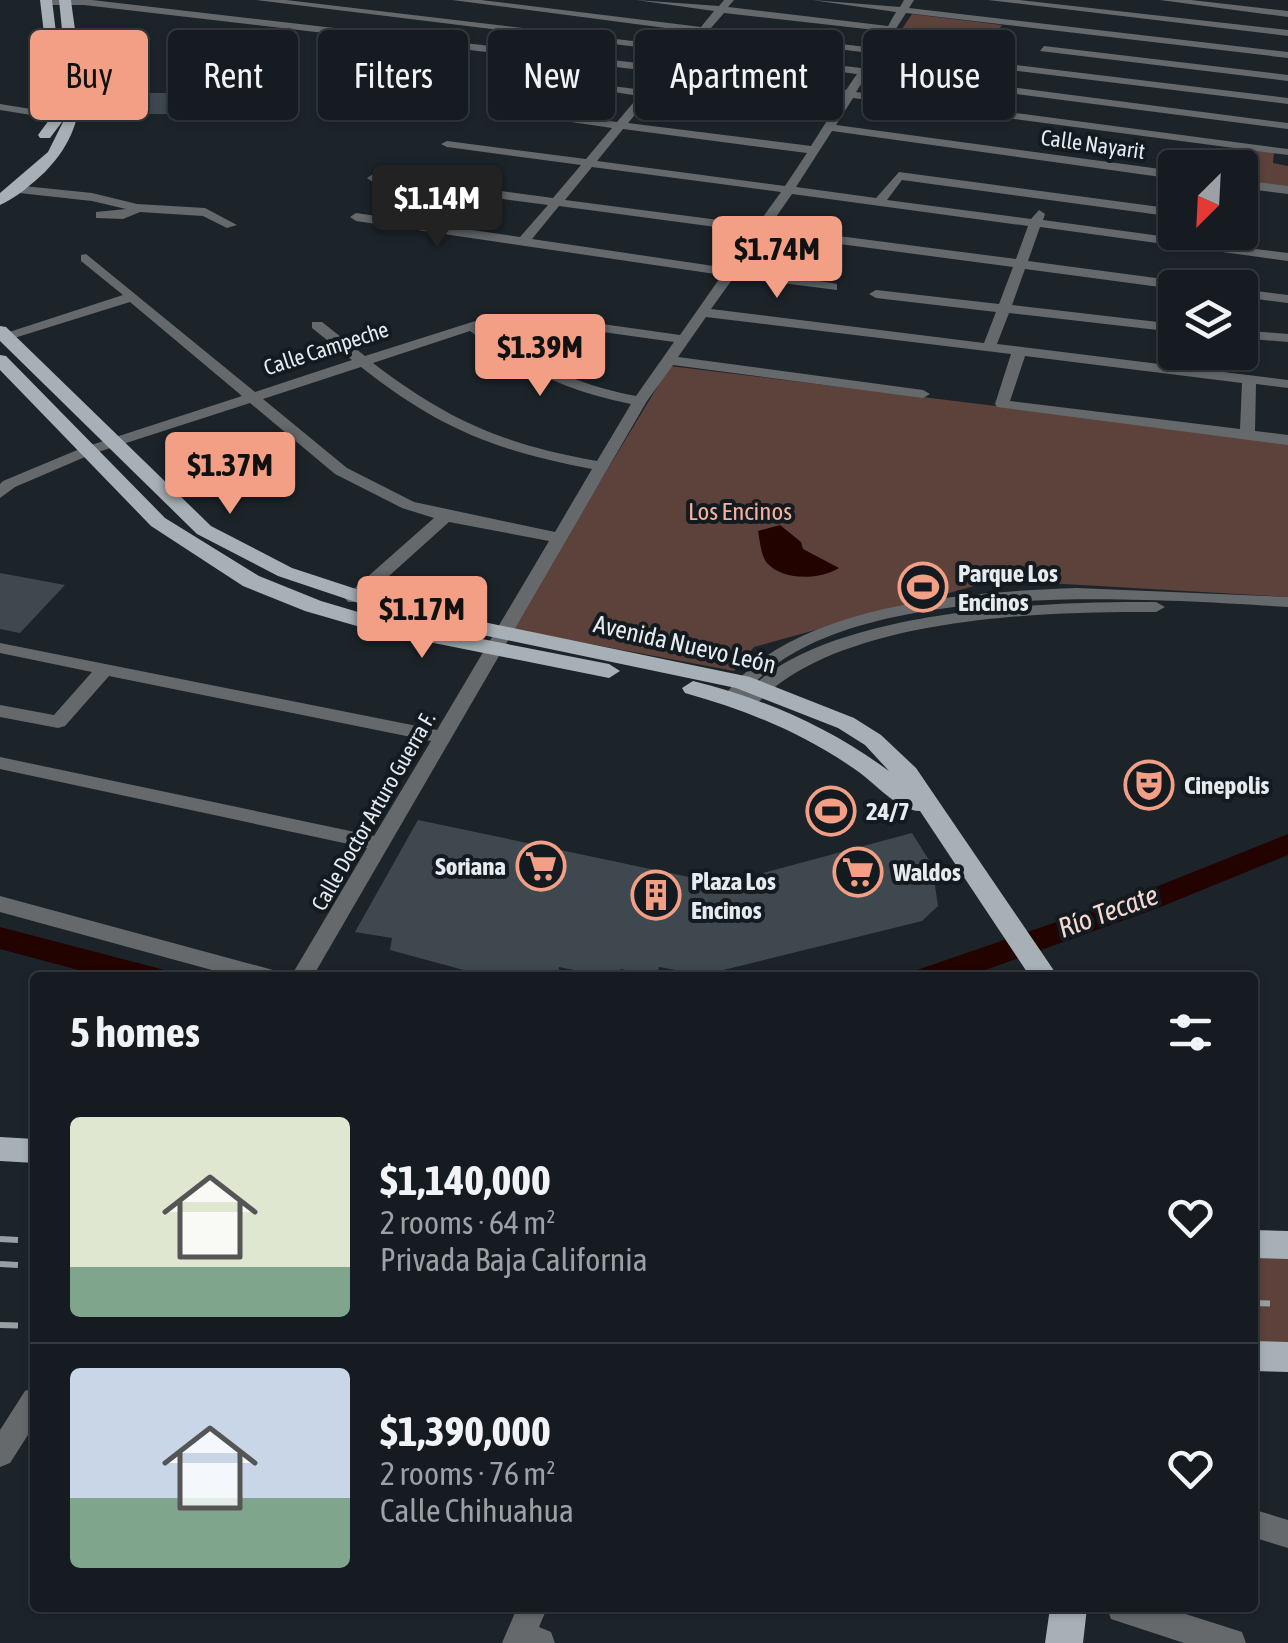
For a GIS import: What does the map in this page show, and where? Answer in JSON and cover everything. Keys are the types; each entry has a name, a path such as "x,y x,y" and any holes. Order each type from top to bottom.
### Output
{"main road":[{"path":"65,1 69,30"},
{"path":"46,2 51,30"},
{"path":"6,192 34,149 65,120"},
{"path":"6,192 61,143 67,120"},
{"name":"Avenida Nuevo León","path":"3,334 111,443 224,544 354,598 499,641"},
{"name":"Avenida Nuevo León","path":"0,360 158,522 251,581 342,616 499,641 745,692 826,713 873,740 907,774 1042,972"},
{"path":"0,1149 30,1150"},
{"path":"1258,1244 1288,1245"},
{"path":"1258,1356 1288,1357"},
{"path":"1064,1643 1068,1612"}],"street":[{"path":"261,0 527,30"},
{"path":"46,2 342,30 382,0"},
{"path":"456,0 568,6 706,29 863,48"},
{"path":"640,0 725,5 891,30"},
{"path":"817,0 906,5 1288,58 1283,100 1265,149"},
{"path":"993,0 1288,33"},
{"path":"1088,126 1146,0"},
{"path":"1165,0 1288,14"},
{"path":"706,29 725,5"},
{"name":"Calle Doctor Arturo Guerra F.","path":"891,30 906,5"},
{"path":"1044,49 1286,78"},
{"path":"1015,67 1283,100"},
{"path":"843,69 1288,126"},
{"name":"Calle Doctor Arturo Guerra F.","path":"305,972 640,401 790,188 862,71"},
{"path":"843,93 1288,152"},
{"path":"0,107 30,112"},
{"path":"524,240 635,110"},
{"path":"571,120 813,150"},
{"name":"Calle Nayarit","path":"818,120 1158,172"},
{"path":"447,144 1288,257"},
{"path":"373,178 1158,282"},
{"path":"880,201 894,178 1048,191 1158,211"},
{"path":"1258,186 1288,190"},
{"path":"989,348 1048,191"},
{"path":"6,192 102,199 137,208 190,210 216,215 231,226"},
{"path":"100,216 122,216 137,208"},
{"path":"176,224 190,210"},
{"path":"356,216 832,288"},
{"path":"86,258 341,471 408,504 446,516 558,538"},
{"path":"876,294 1158,326"},
{"path":"1258,296 1288,300"},
{"path":"3,334 131,298"},
{"path":"700,312 1288,384"},
{"name":"Calle Campeche","path":"3,484 87,451 472,326 530,319 681,339"},
{"path":"317,324 439,416 474,434 508,446 600,466"},
{"path":"472,326 565,386 640,401"},
{"path":"1258,336 1288,338"},
{"path":"1018,352 1002,404 1288,440"},
{"path":"667,360 923,394"},
{"path":"1247,435 1249,380"},
{"path":"354,598 446,516"},
{"path":"745,692 806,657 963,614 1156,601 1288,602"},
{"path":"1156,601 1288,614"},
{"path":"0,648 441,737"},
{"path":"0,711 58,722 104,670"},
{"path":"0,763 380,844"},
{"path":"0,904 251,972"},
{"path":"0,1454 30,1408"},
{"path":"1258,1526 1288,1534"},
{"path":"1134,1612 1231,1643"}],"green space":[{"path":"912,14 1002,25 999,30 901,30"},
{"path":"1258,150 1274,152 1273,163 1288,166 1288,187 1258,183"},
{"name":"Los Encinos","path":"670,366 1288,442 1288,597 996,580 754,647 734,671 511,629"},
{"path":"1288,1257 1288,1350 1258,1348 1258,1258"}],"shaded area":[{"path":"780,525 801,542 803,549 839,568 802,577 774,569 763,556 758,531"}],"building":[{"path":"148,93 168,93 168,114 148,114"},
{"path":"0,573 65,585 20,633 0,629"},
{"name":"Plaza Los Encinos","path":"418,820 722,884 912,833 932,865 938,906 922,921 715,972 659,967 658,972 584,972 559,967 559,972 471,972 390,950 392,938 355,932"}],"waterway":[{"name":"Río Tecate","path":"945,972 1148,901 1288,844"},
{"name":"Río Tecate","path":"0,938 130,972"}],"railway":[{"path":"0,1239 30,1241"},
{"path":"0,1264 30,1266"},
{"path":"1258,1303 1288,1304"},
{"path":"0,1325 30,1326"}],"place":[{"name":"Parque Los Encinos","path":"923,587"},
{"name":"Cinepolis","path":"1149,785"},
{"name":"24/7","path":"831,811"},
{"name":"Soriana","path":"541,866"},
{"name":"Waldos","path":"858,872"},
{"name":"Plaza Los Encinos","path":"656,895"}]}
